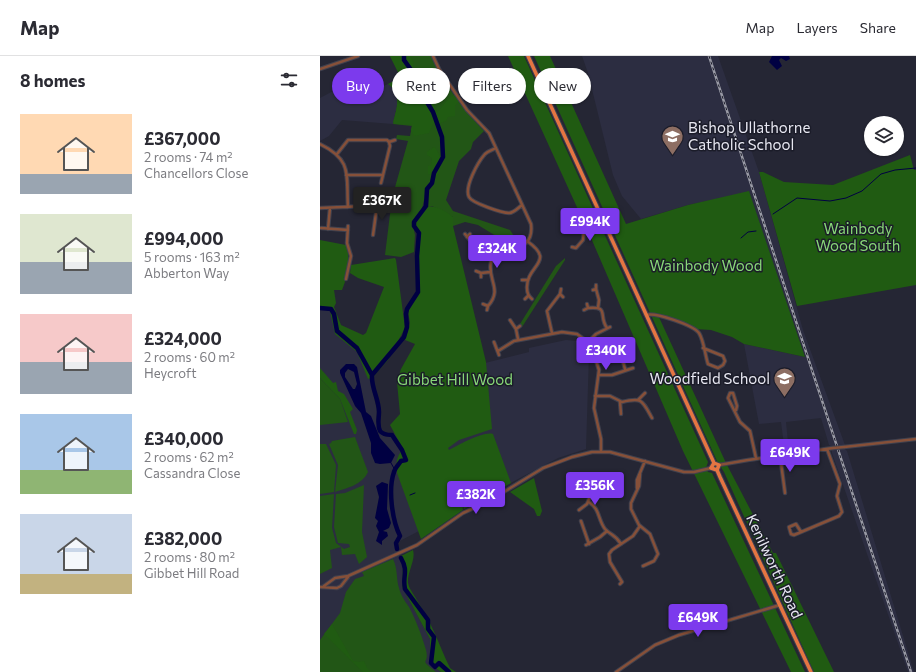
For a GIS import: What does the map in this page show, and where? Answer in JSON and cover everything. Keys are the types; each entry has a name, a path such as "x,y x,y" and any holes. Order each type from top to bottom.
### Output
{"main road":[{"path":"528,56 714,463 719,466 717,470 711,468 714,463"},
{"name":"Kenilworth Road","path":"717,470 811,672"}],"street":[{"path":"320,69 351,57 358,56"},
{"path":"433,56 439,69 467,110 489,133 531,224 531,232 527,241 520,247 496,256 491,262 490,272 495,291 493,299 487,310"},
{"path":"337,154 348,140 387,140 389,142 395,140"},
{"path":"381,183 390,146 389,142"},
{"path":"320,144 337,154 344,163 348,207"},
{"path":"496,148 487,153 474,171 468,195 472,201 505,213 511,213 522,205"},
{"path":"346,175 383,175"},
{"path":"320,208 388,205"},
{"path":"373,236 377,206"},
{"path":"328,229 330,208"},
{"path":"574,252 583,240 584,229 605,225"},
{"path":"346,279 352,262 351,252 347,243 348,226"},
{"path":"320,228 348,230"},
{"path":"470,234 466,236 473,244 488,247 496,256"},
{"path":"525,299 528,296 527,280 529,275 539,264 541,257 538,248 527,241"},
{"path":"572,247 576,248"},
{"path":"476,271 481,273 490,272"},
{"path":"522,280 527,280"},
{"path":"596,285 595,290 599,300 598,308"},
{"path":"552,333 547,311 560,294 561,289"},
{"path":"560,294 563,297"},
{"path":"528,296 532,299"},
{"path":"483,304 488,306"},
{"path":"587,304 588,308"},
{"path":"584,310 588,308 598,308 603,311 603,322 608,327 588,342"},
{"path":"646,316 653,314 657,315 695,329 700,336 703,348 709,366 716,368 722,367 725,361 723,356 703,348"},
{"path":"510,320 516,329 518,340"},
{"path":"516,329 520,326"},
{"path":"494,342 499,353 518,340 552,333 574,333 588,342 595,354 599,375 594,408 601,439 601,452"},
{"path":"617,349 621,352 625,369"},
{"path":"599,375 612,375 625,369 633,368"},
{"path":"638,400 645,393"},
{"path":"736,410 732,407 728,398 730,393 736,397 736,410 740,422 750,431 756,458"},
{"path":"595,396 610,396 620,402 638,400 644,403 652,418"},
{"path":"620,402 621,414"},
{"path":"719,466 756,458 916,439"},
{"path":"801,532 796,524 789,527 792,535 801,532 839,516 842,512 837,496 840,484 827,449"},
{"path":"324,586 335,578 348,576 417,545 463,513 493,498 543,468 572,457 601,452 618,453 690,472 711,468"},
{"path":"780,455 785,493"},
{"path":"643,566 654,561 658,554 650,534 640,526 632,512 631,506 640,484 640,474 645,461"},
{"path":"579,510 589,502 591,494 602,490"},
{"path":"589,502 598,512 607,531 616,536 621,544"},
{"path":"581,521 587,544 607,531"},
{"path":"622,583 609,558 611,551 633,536 640,526"},
{"path":"320,586 340,587 348,576"},
{"path":"340,578 342,583"},
{"path":"331,581 333,587"},
{"path":"616,672 656,645 678,635 780,605"}],"shaded area":[{"name":"Bishop Ullathorne Catholic School","path":"582,56 718,56 759,172 803,330 845,445 844,448 847,451 914,672 908,672 821,418 786,422 789,452 785,453 781,422 759,424 744,344 805,357 749,192 688,205 641,219 622,196 613,175 591,85 591,68 586,68"},
{"path":"772,56 789,56 790,59 786,61 781,58 779,60 782,66 777,70 769,62"},
{"path":"388,84 392,87 392,104 398,104 393,124 342,120 329,136 320,141 320,98 332,92 332,104 384,104 384,86"},
{"path":"320,308 330,310 334,324 357,351 369,375 377,411 376,420 379,432 386,437 391,436 485,363 529,352 529,348 566,340 577,341 589,354 586,449 558,458 396,543 396,549 403,566 402,587 430,639 430,664 441,672 320,672"},
{"path":"346,364 354,364 357,367 366,412 371,416 380,438 395,455 391,463 375,463 371,453 371,443 361,413 355,406 340,370","holes":["348,369 354,372 357,384 355,389 353,389 345,377 345,373"]},
{"path":"382,482 388,484 387,509 391,523 389,528 383,531 387,532 388,536 382,541 382,545 376,541 379,532 376,526 378,521 375,518 379,497 376,486"}],"green space":[{"path":"390,56 431,56 438,68 396,68"},
{"path":"390,56 410,56 414,63 412,68 396,68"},
{"path":"508,56 524,56 534,78 534,104 546,104 600,224 586,227 526,95 526,68 513,68"},
{"name":"Wainbody Wood","path":"534,56 550,56 555,68 539,68"},
{"path":"392,82 392,87 388,84"},
{"path":"392,82 392,88 388,84"},
{"path":"450,89 458,101 458,104 461,104 484,131 473,142 471,149 459,161 446,200 453,211 510,230 514,236 522,237 520,245 504,251 496,236 478,225 465,222 453,226 453,217 432,206 427,206 428,196 424,200 422,209 412,222 415,235 414,252 401,257 385,255 392,198 408,141 396,139 397,135 410,136 412,126 393,124 397,104 450,104"},
{"path":"455,95 458,100 455,106 455,116 448,117 446,121 438,124 436,121 429,133 414,136 411,130 412,125 395,124 393,122 397,104 434,104 437,112 444,104 450,104 450,98 452,96"},
{"name":"Wainbody Wood","path":"556,104 572,104 626,224 688,205 749,191 805,357 744,344 732,337 711,330 695,329 658,315 726,463 773,553 776,553 834,672 814,672 724,472 717,461"},
{"path":"434,147 440,157 441,165 437,176 428,174 428,166 431,165 432,158 427,155 427,152"},
{"name":"Wainbody Wood South","path":"910,155 914,170 916,170 916,285 797,306 759,172 763,172 784,182 833,185"},
{"name":"Gibbet Hill Wood","path":"427,206 441,209 453,217 453,226 486,362 492,429 459,440 448,448 449,450 471,439 483,435 493,434 511,483 464,509 460,490 463,510 421,539 397,473 397,460 403,449 390,425 400,414 397,382 401,369 415,344 405,340 410,323 408,312 419,291 418,255 421,233 415,226 414,222"},
{"path":"602,229 708,462 706,468 708,472 712,473 805,672 791,672 683,451 588,231"},
{"path":"320,240 346,245 349,262 346,279 342,290 334,290 336,303 334,307 341,325 363,335 366,333 384,287 358,278 350,273 351,265 395,258 396,260 405,328 388,360 373,377 368,379 357,352 335,334 330,311 320,309"},
{"path":"565,258 522,327 520,324 551,274 556,266"},
{"path":"320,368 333,383 336,382 338,391 344,394 353,409 350,412 357,430 356,434 354,434 340,399 320,378"},
{"path":"320,378 340,399 348,422 320,425"},
{"path":"355,437 368,472 358,483 335,492 338,465 329,444 332,441"},
{"path":"320,444 326,444 336,465 334,492 320,494"},
{"path":"534,478 542,511 540,516 537,516 534,509 510,492"},
{"path":"364,485 362,532 367,557 359,564 355,554 342,555 341,547 330,550 332,568 320,574 320,496 334,494 332,528 336,543 344,549 350,547 349,544 338,543 334,527 336,494 345,493"},
{"path":"413,550 414,554 408,583 435,634 450,668 456,672 441,672 430,664 430,639 402,587 403,566 399,557"},
{"path":"393,559 396,566 400,591 419,628 426,650 427,658 425,661 436,672 320,672 320,640 340,613 346,592 355,579 364,576 362,572"},
{"path":"332,624 353,661 364,661 367,668 371,672 363,672 324,634"}],"waterway":[{"path":"397,549 396,543 400,536 393,513 391,487 395,469 401,461 406,460 402,450 392,435 384,434 379,429 379,407 372,375 404,337 407,327 407,309 418,292 417,256 419,233 414,226 414,222 426,206 427,189 432,183 434,173 443,157 442,137 433,112 416,84 414,74 404,60 404,56"},
{"path":"773,214 797,198 830,201 846,198 862,191 881,174 895,170 916,168"},
{"path":"741,238 748,232 756,231"},
{"path":"320,308 331,309 334,314 337,331 357,348 372,375"},
{"path":"391,463 395,470"},
{"path":"410,495 415,493"},
{"path":"401,558 405,567 405,589 428,620 428,629 434,637 431,663 435,667 439,663 449,672"}],"railway":[{"path":"709,56 911,672"}],"place":[{"name":"Bishop Ullathorne Catholic School","path":"673,156"},
{"name":"Woodfield School","path":"785,398"}]}
